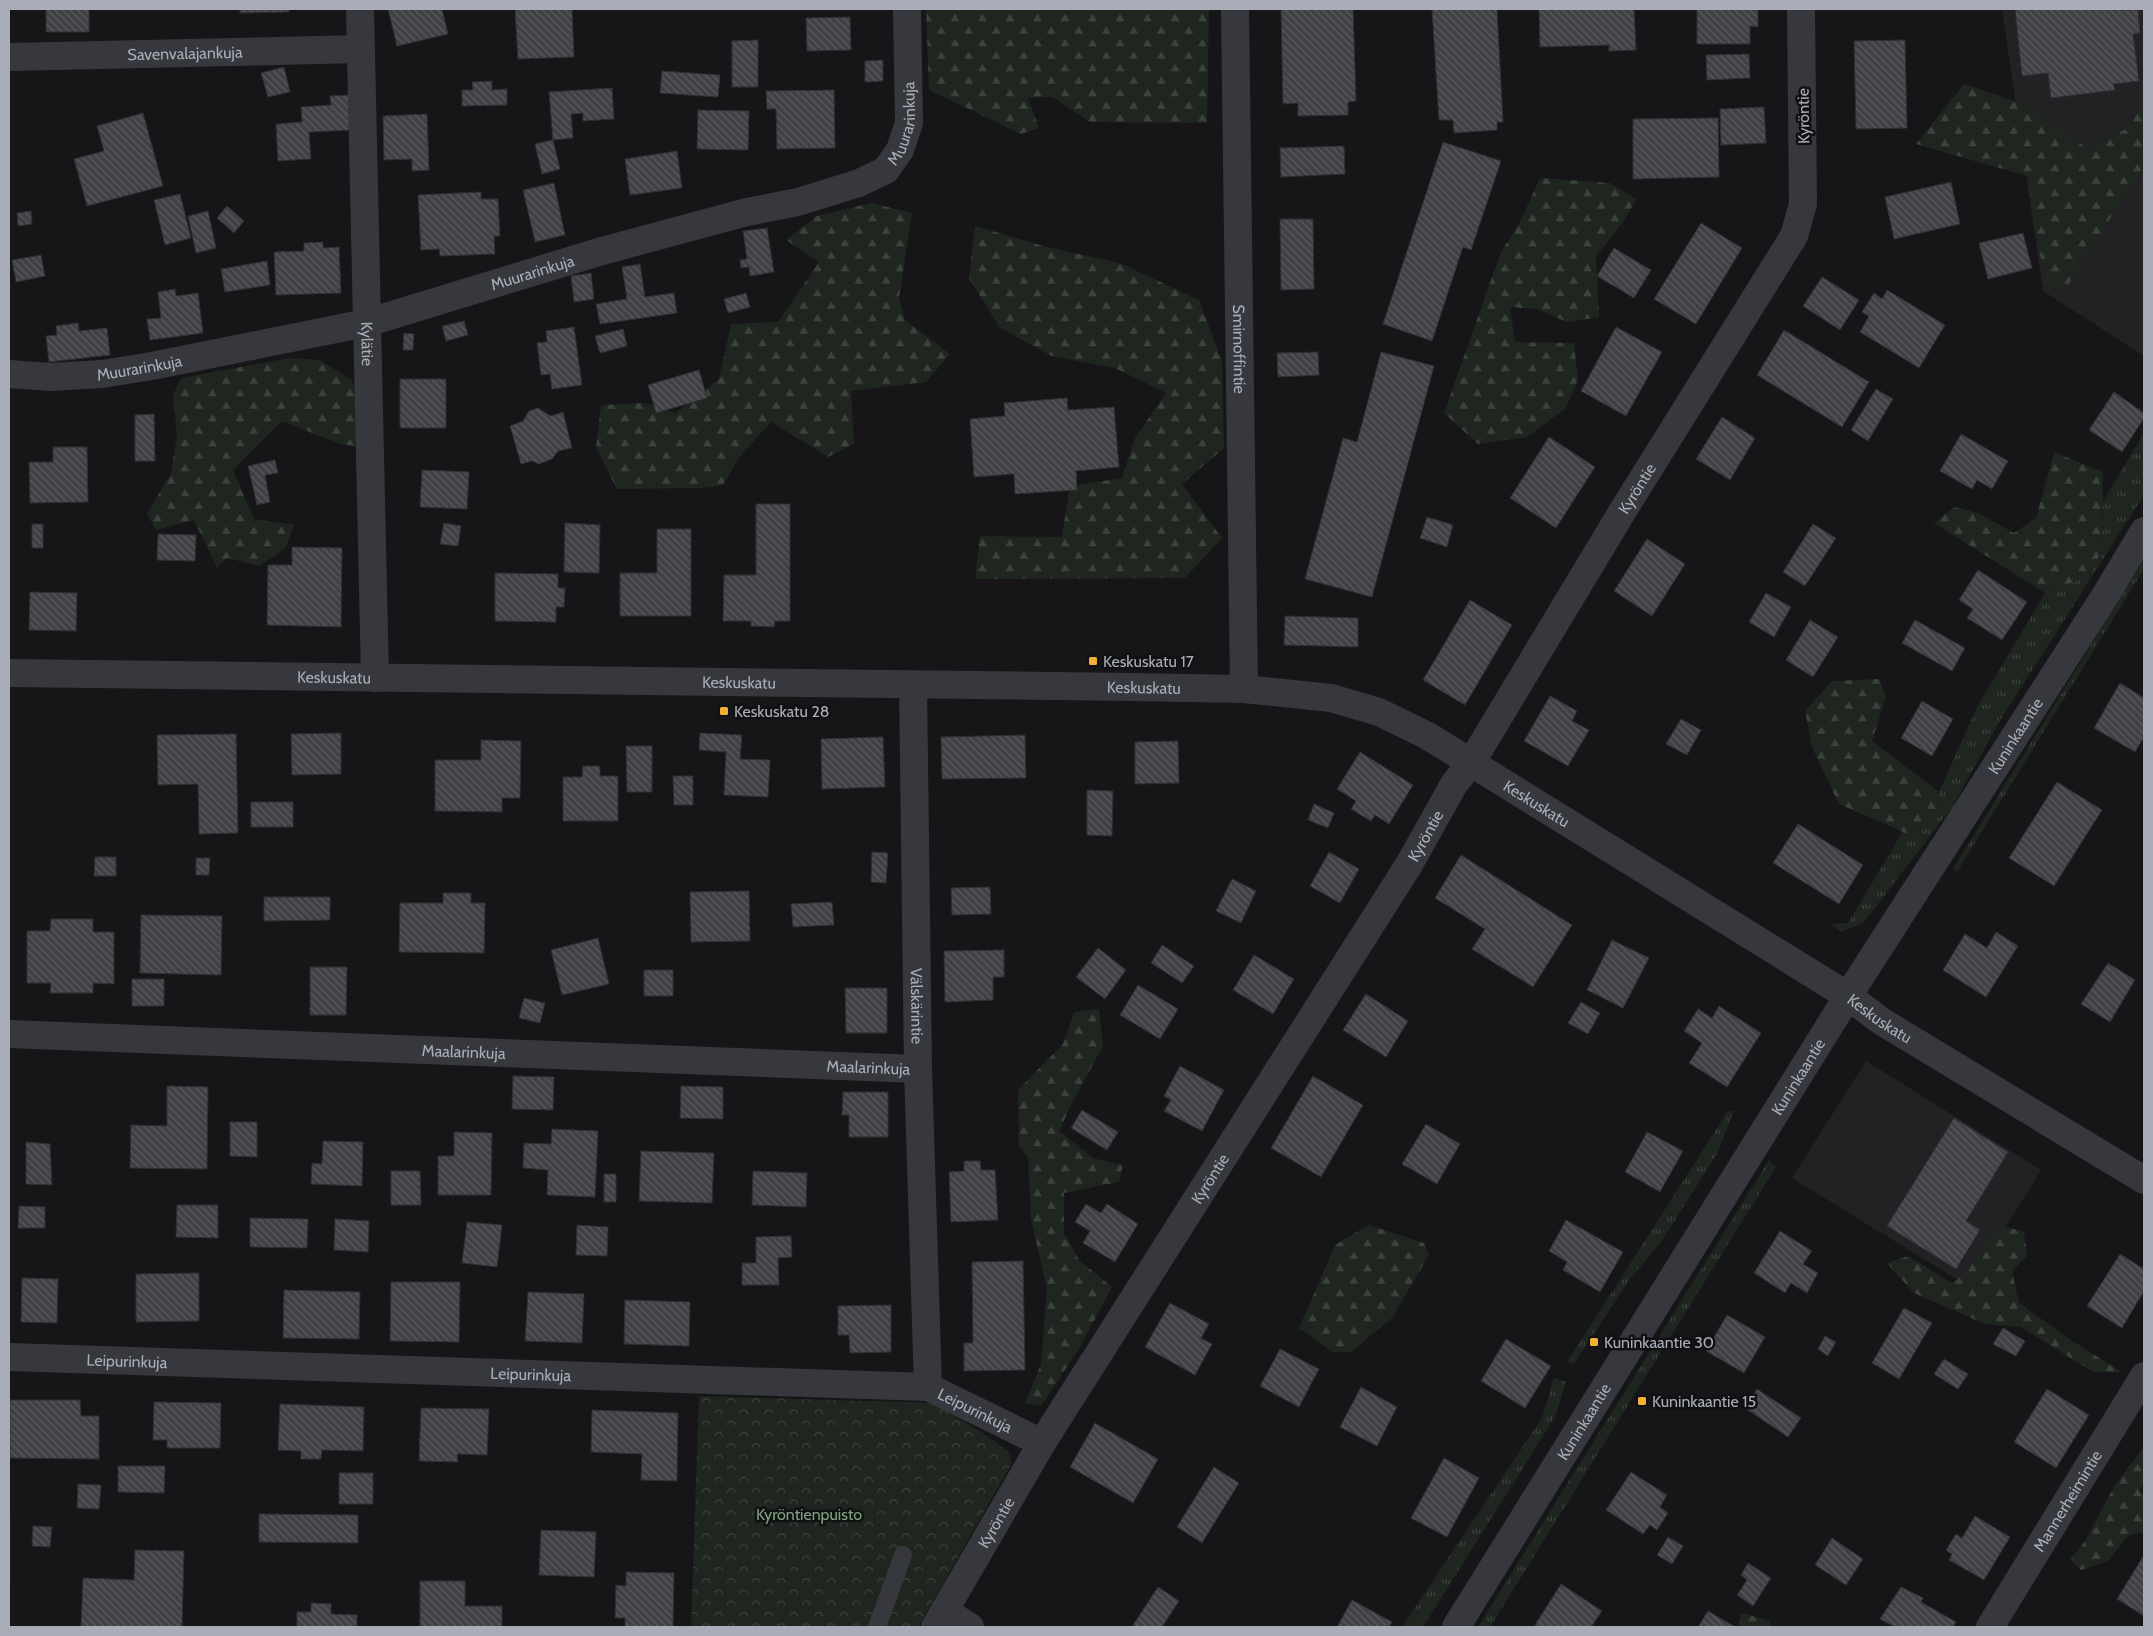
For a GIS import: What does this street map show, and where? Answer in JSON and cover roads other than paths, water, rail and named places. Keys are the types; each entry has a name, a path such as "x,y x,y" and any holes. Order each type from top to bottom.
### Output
{"street":[{"name":"Kylätie","path":"360,9 375,678"},
{"name":"Muurarinkuja","path":"9,374 51,377 102,374 152,366 366,322 602,251 747,212 798,202 859,183 886,170 900,150 909,123 907,9"},
{"name":"Smirnoffintie","path":"1235,9 1244,690"},
{"name":"Kyröntie","path":"940,1619 1042,1443 1410,863 1454,784 1471,763 1622,512 1794,236 1803,204 1801,9"},
{"name":"Savenvalajankuja","path":"9,57 360,49"},
{"name":"Kuninkaantie","path":"1456,1627 1848,996 2089,621 2144,531"},
{"name":"Keskuskatu","path":"9,673 685,680 1244,690 1331,698 1379,712 1428,736 1848,996 1881,1021 2144,1180"},
{"name":"Välskärintie","path":"913,685 918,1069 928,1387"},
{"name":"Maalarinkuja","path":"9,1034 918,1069"},
{"name":"Leipurinkuja","path":"9,1357 928,1387 1042,1443"},
{"name":"Mannerheimintie","path":"1990,1627 2144,1376"},
{"path":"940,1619 970,1627"}],"lane":[{"path":"877,1627 903,1555"}],"place":[{"name":"Keskuskatu 17","path":"1093,661"},
{"name":"Keskuskatu 28","path":"724,711"},
{"name":"Kuninkaantie 30","path":"1594,1342"},
{"name":"Kuninkaantie 15","path":"1642,1401"}],"park label":[{"name":"Kyröntienpuisto","path":"809,1514"}]}
